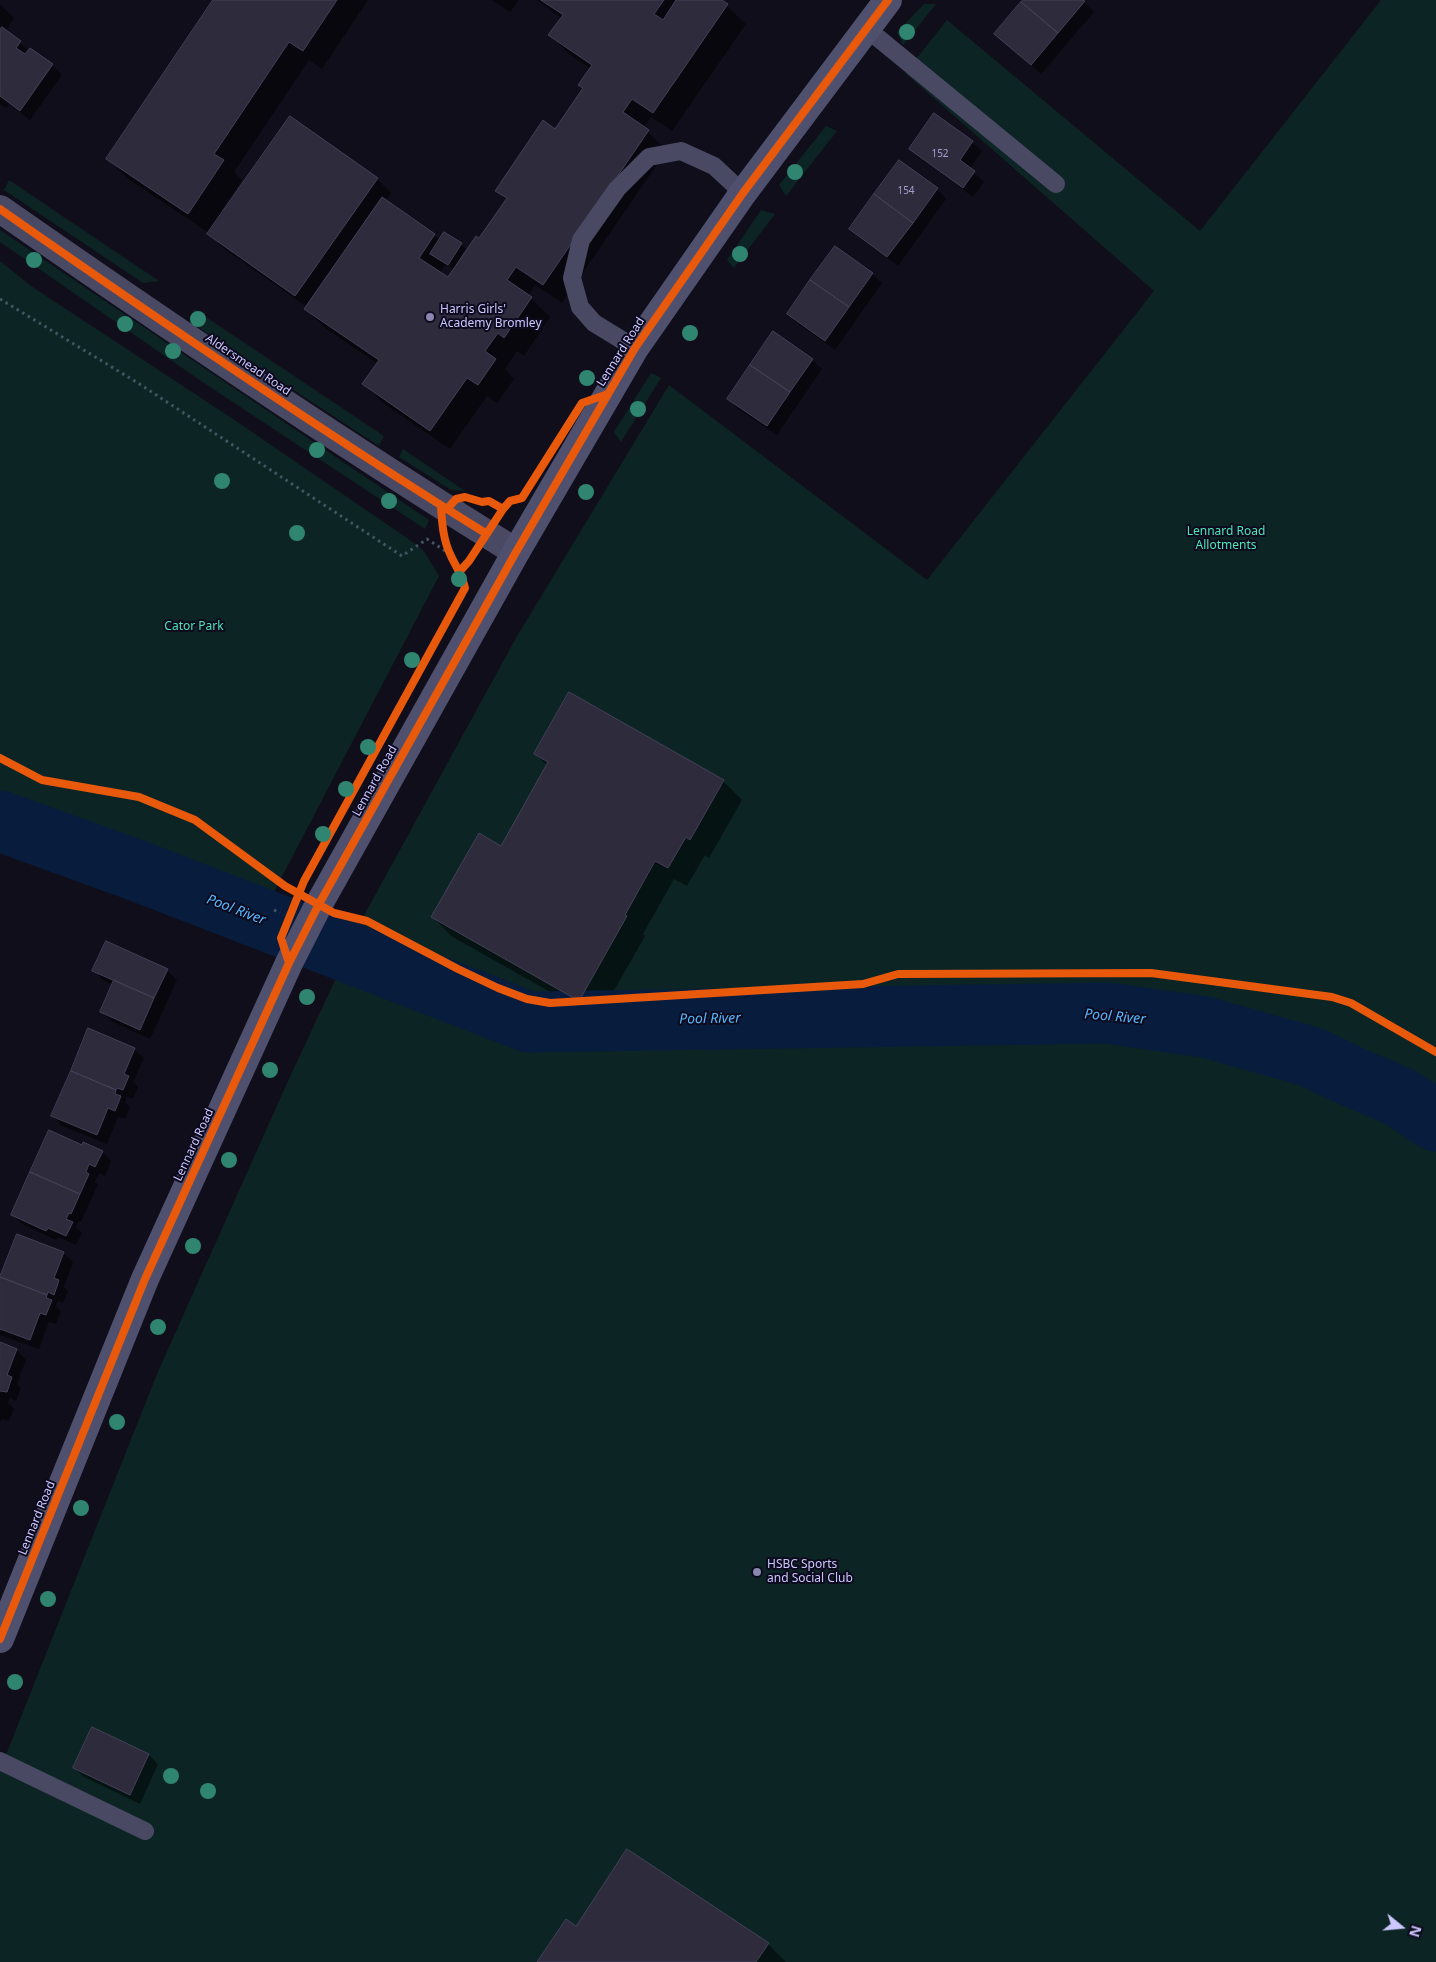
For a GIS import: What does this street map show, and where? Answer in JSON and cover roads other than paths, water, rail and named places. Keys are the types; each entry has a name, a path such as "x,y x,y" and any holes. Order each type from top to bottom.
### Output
{"street":[{"name":"Lennard Road","path":"0,1639 146,1279 289,963 319,904 516,552 635,348 876,9"},
{"name":"Aldersmead Road","path":"0,209 131,301 381,468 516,552"}],"lane":[{"path":"876,9 1056,184"},
{"path":"635,348 594,323 580,307 572,278 581,240 616,189 648,157 681,151 714,166 743,194"},
{"path":"0,1762 146,1831"}],"waterway":[{"name":"Pool River","path":"0,821 138,871 529,1022 1107,1013 1205,1027 1311,1057 1400,1097 1436,1121"}],"place":[{"name":"Harris Girls' Academy Bromley","path":"430,317"},
{"name":"HSBC Sports and Social Club","path":"757,1572"}],"park label":[{"name":"Lennard Road Allotments","path":"1226,539"},
{"name":"Cator Park","path":"194,627"}]}
